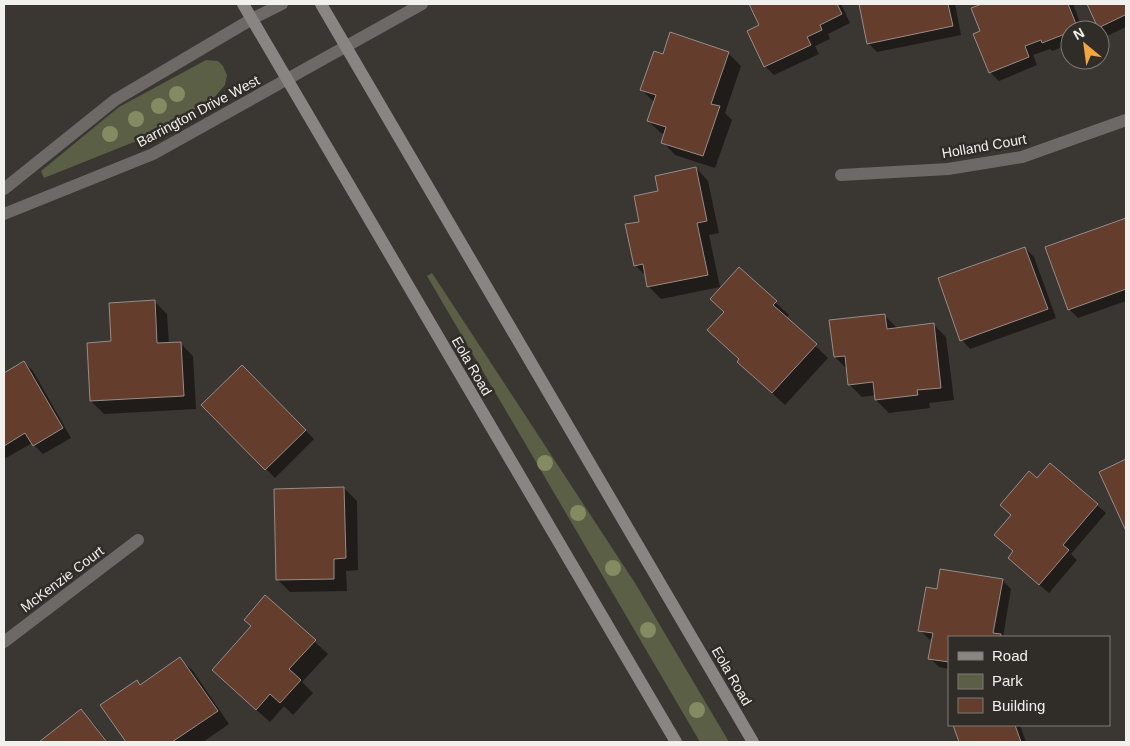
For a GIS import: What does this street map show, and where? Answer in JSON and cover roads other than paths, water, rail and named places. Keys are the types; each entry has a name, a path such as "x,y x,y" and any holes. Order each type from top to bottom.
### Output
{"street":[{"name":"Eola Road","path":"243,4 676,742"},
{"path":"4,189 115,100 252,19 282,4"},
{"name":"Eola Road","path":"321,4 754,742"},
{"name":"Barrington Drive West","path":"4,214 153,154 422,4"},
{"name":"Holland Court","path":"841,175 948,169 1022,157 1126,120"},
{"name":"McKenzie Court","path":"4,642 138,540"}]}
